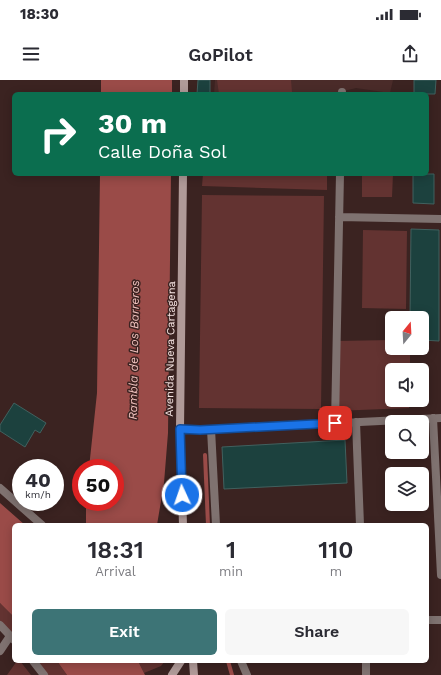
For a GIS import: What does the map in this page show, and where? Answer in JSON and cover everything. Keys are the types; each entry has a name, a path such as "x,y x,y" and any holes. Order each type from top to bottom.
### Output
{"main road":[{"path":"184,80 184,92"},
{"name":"Avenida Nueva Cartagena","path":"183,176 180,429 184,523"},
{"path":"172,675 180,663"},
{"path":"193,663 194,675"}],"street":[{"path":"335,423 340,176"},
{"path":"339,218 441,219"},
{"path":"180,429 211,429 437,418 441,575"},
{"path":"356,422 360,523"},
{"path":"211,429 216,523"},
{"path":"0,488 40,523"},
{"path":"429,620 441,620"},
{"path":"0,625 12,638 0,651"},
{"path":"35,663 44,675"},
{"path":"241,663 247,675"},
{"path":"366,663 366,675"}],"shaded area":[{"path":"215,80 393,80 390,92 356,88 340,92 214,92"},
{"path":"217,80 291,80 292,92 219,92"},
{"path":"203,176 327,176 327,190 202,186"},
{"path":"362,176 393,176 392,197 362,197"},
{"path":"202,195 324,196 321,409 199,408"},
{"path":"363,230 407,231 406,309 362,308"},
{"path":"385,340 385,355 410,355 410,363 385,363 385,407 409,408 335,411 337,341"},
{"path":"0,603 12,615 12,638 0,625"},
{"path":"16,663 22,663 31,675 7,675"},
{"path":"35,663 58,663 67,675 44,675"},
{"path":"139,663 163,663 161,666 144,673"}],"water":[{"path":"101,80 172,80 172,92 101,92"},
{"name":"Rambla de Los Barreros","path":"100,176 171,176 168,433 164,483 157,523 86,523 86,511 124,511 124,459 90,459 97,393"},
{"path":"0,503 23,523 12,523 12,615 0,603"},
{"path":"58,663 139,663 145,675 67,675"}],"building":[{"path":"198,80 210,80 210,92 197,92"},
{"path":"414,80 436,80 435,94 429,94 429,92 414,92"},
{"path":"429,174 434,174 434,204 413,203 413,176 429,176"},
{"path":"411,229 439,230 439,341 429,340 429,311 410,311"},
{"path":"14,403 46,423 40,433 35,430 25,447 0,431 0,425"},
{"path":"345,440 347,483 224,489 222,447"}],"waterway":[{"path":"205,455 208,523"},
{"path":"229,663 232,675"}],"route":[{"path":"182,495 180,429 200,430 335,423"}]}
